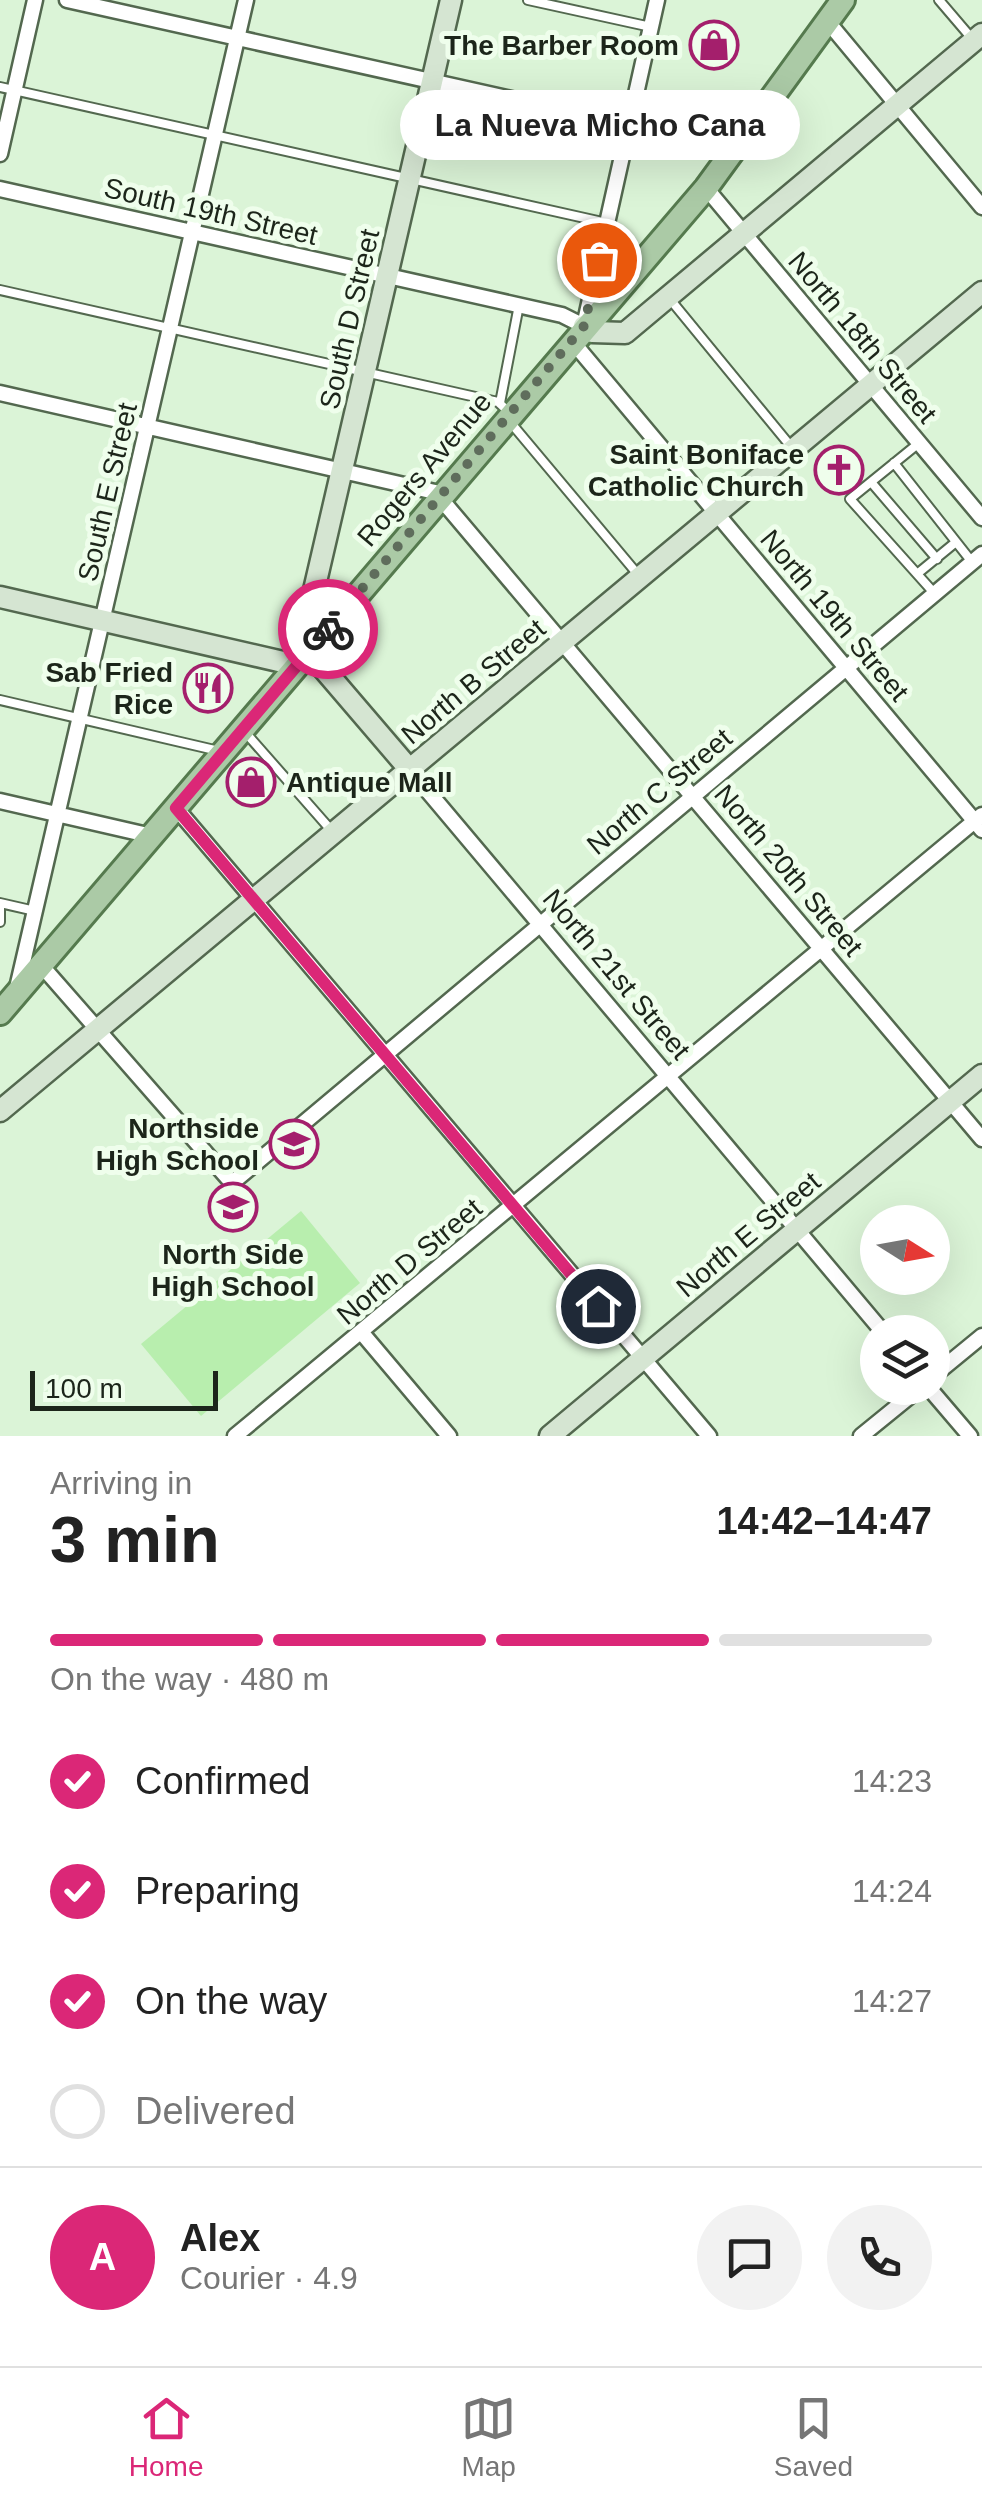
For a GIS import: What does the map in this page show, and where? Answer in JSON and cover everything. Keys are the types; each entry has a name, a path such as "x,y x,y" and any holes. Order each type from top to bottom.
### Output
{"main road":[{"name":"Rogers Avenue","path":"5,1005 440,497 506,411 706,188 843,0"}],"street":[{"path":"0,154 7,89 35,0"},
{"path":"67,0 736,149"},
{"name":"South E Street","path":"5,1005 35,911 246,0"},
{"name":"South D Street","path":"303,658 305,629 452,0"},
{"path":"656,0 578,334 625,333 978,38"},
{"path":"828,22 982,206"},
{"name":"North 18th Street","path":"706,188 982,518"},
{"name":"South 19th Street","path":"0,189 562,314 578,334"},
{"name":"North B Street","path":"0,1112 982,292"},
{"name":"North 19th Street","path":"578,334 716,513 980,822"},
{"path":"0,393 342,470 435,492 440,497"},
{"name":"North 20th Street","path":"440,497 982,1139"},
{"name":"North C Street","path":"99,1031 232,1183 977,558"},
{"path":"0,597 303,658"},
{"name":"North 21st Street","path":"303,658 410,770 868,1315"},
{"path":"0,800 152,836"},
{"path":"176,808 710,1436"},
{"name":"North D Street","path":"236,1436 980,822"},
{"path":"41,966 99,1031"},
{"name":"North E Street","path":"550,1436 982,1075"},
{"path":"362,1332 449,1436"},
{"path":"950,1362 982,1336"},
{"path":"861,1436 899,1405"},
{"path":"944,1405 970,1436"}],"lane":[{"path":"528,0 651,27"},
{"path":"939,0 978,38"},
{"path":"7,89 607,223"},
{"path":"0,290 365,372 506,411 640,577"},
{"path":"668,296 793,449"},
{"path":"506,411 519,305"},
{"path":"919,443 850,499 935,594"},
{"path":"894,463 956,542 977,558"},
{"path":"871,482 937,558"},
{"path":"917,574 956,542"},
{"path":"0,700 224,752"},
{"path":"242,730 334,834"},
{"path":"0,922 0,903 35,911"}],"green space":[{"path":"301,1211 360,1283 201,1416 141,1344"}],"way so far":[{"path":"328,629 584,326 599,260"}],"place":[{"name":"The Barber Room","path":"714,45"},
{"name":"La Nueva Micho Cana","path":"599,260"},
{"name":"Saint Boniface Catholic Church","path":"839,470"},
{"name":"Sab Fried Rice","path":"208,688"},
{"name":"Antique Mall","path":"251,782"},
{"name":"Northside High School","path":"294,1144"},
{"name":"North Side High School","path":"233,1207"}],"route":[{"path":"328,629 176,808 598,1306"}]}
